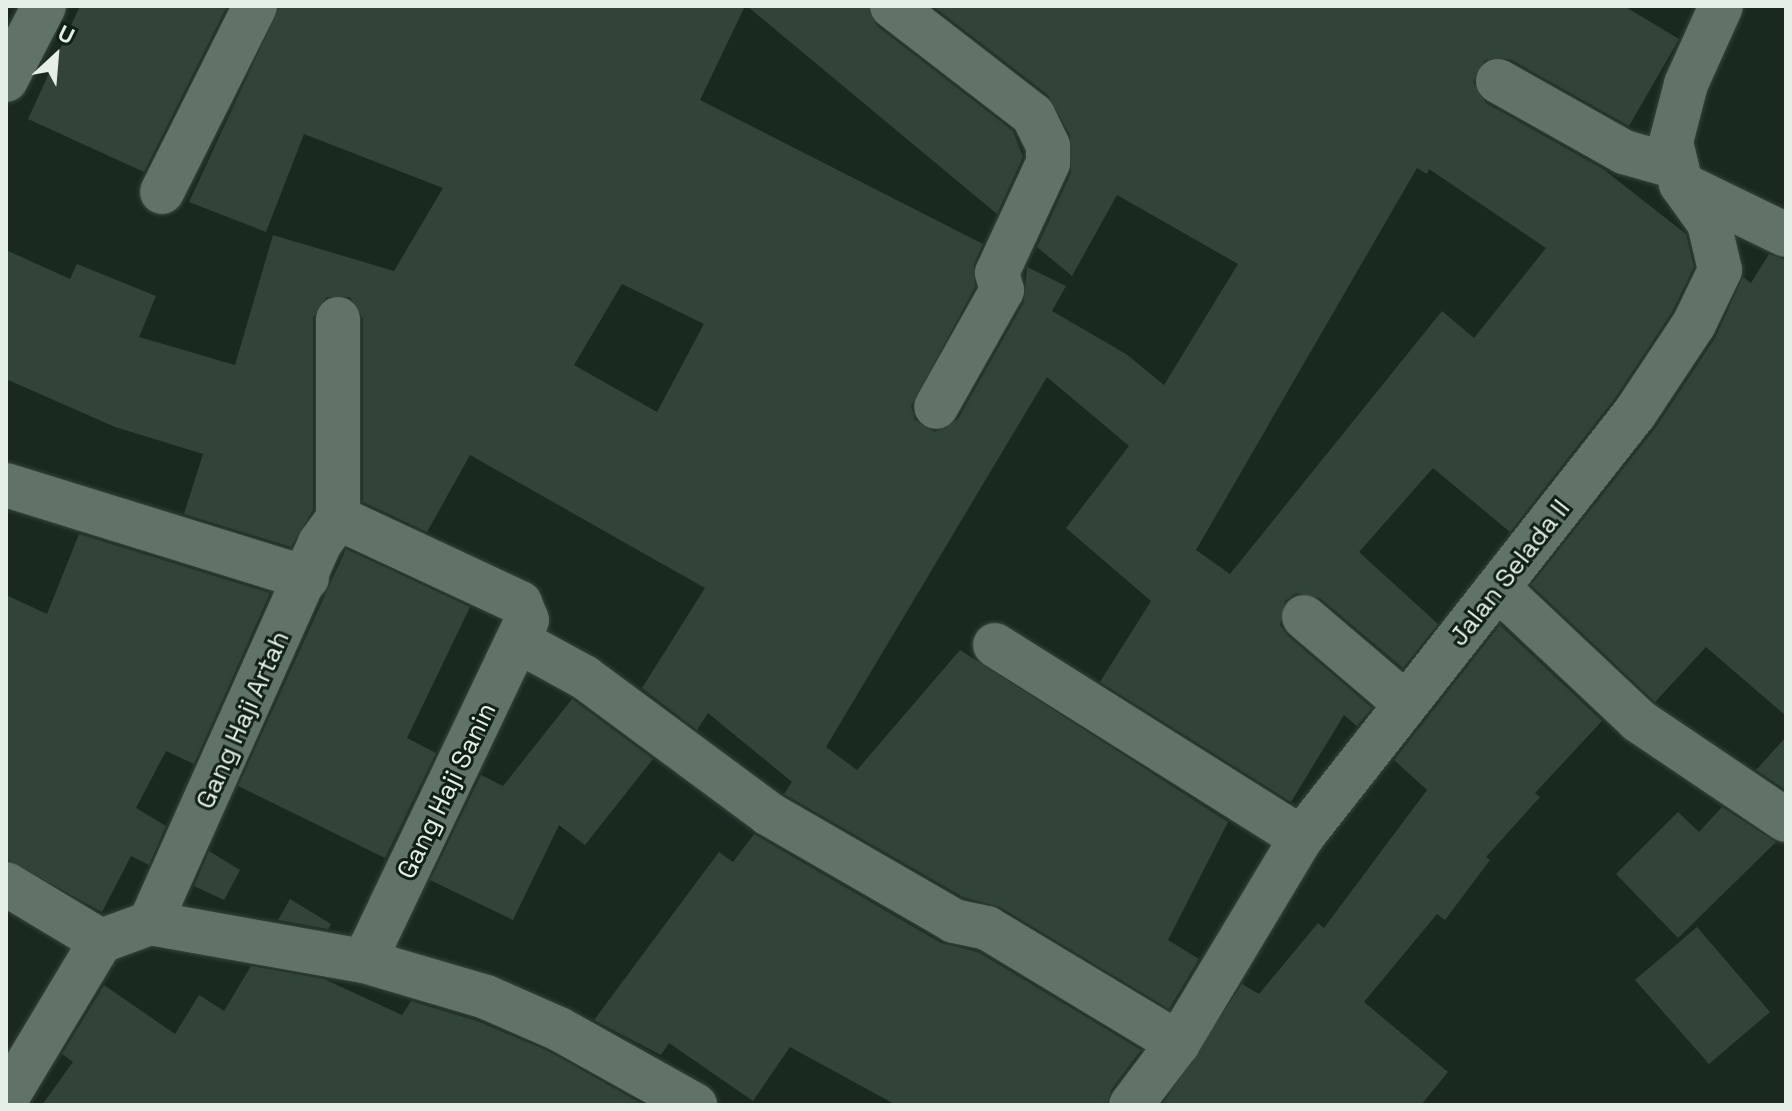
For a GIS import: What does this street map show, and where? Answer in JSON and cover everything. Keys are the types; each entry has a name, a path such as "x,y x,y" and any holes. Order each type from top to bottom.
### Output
{"street":[{"path":"6,80 44,6"},
{"path":"162,192 255,6"},
{"path":"892,6 1033,115 1048,146 1048,163 997,273 1002,290 936,407"},
{"path":"1679,176 1671,142 1676,115 1721,6"},
{"path":"1498,81 1624,152 1679,176 1786,235"},
{"name":"Jalan Selada II","path":"1131,1105 1178,1043 1301,838 1635,413 1694,324 1720,270 1709,223 1679,176"},
{"path":"338,319 338,518 520,603 523,631 769,814 954,921 987,928 1178,1043"},
{"path":"6,485 307,578"},
{"name":"Gang Haji Artah","path":"150,923 307,578 320,543 338,518"},
{"path":"1499,589 1639,721 1786,820"},
{"path":"1304,617 1406,704"},
{"name":"Gang Haji Sanin","path":"364,961 523,631"},
{"path":"995,645 1301,838"},
{"path":"6,884 101,941"},
{"path":"6,1099 101,941 150,923 364,961 486,997 559,1029 695,1105"}],"building":[{"path":"80,6 227,6 144,172 28,119"},
{"path":"280,6 745,6 700,100 983,244 974,264 975,287 911,406 915,420 935,432 958,419 1024,302 1027,267 1066,286 1052,311 1126,354 1164,385 1238,264 1117,195 1072,276 1037,247 1071,173 1070,135 1048,95 933,6 1624,6 1679,39 1629,126 1510,59 1485,60 1473,82 1486,103 1603,169 1686,234 1694,267 1672,312 1615,398 1510,532 1433,468 1359,552 1438,624 1403,668 1320,598 1296,593 1285,601 1280,625 1287,635 1372,708 1357,726 1344,715 1291,802 1100,682 1151,601 1066,528 1129,446 1047,377 826,747 857,770 960,650 1228,822 1168,940 1199,959 1169,1009 1000,907 963,897 784,794 792,782 708,713 697,730 642,688 705,588 470,455 427,532 363,502 363,319 350,297 326,297 313,318 313,510 291,547 184,514 203,454 115,427 6,379 6,250 70,279 77,264 156,296 139,337 235,365 273,235 394,271 443,188 304,134 266,232 189,202","holes":["1417,168 1427,174 1429,169 1546,248 1474,338 1442,311 1230,574 1196,550","622,284 704,324 657,412 574,365"]},
{"path":"747,6 868,6 877,26 1013,131 1023,157 997,214"},
{"path":"1769,254 1786,260 1786,716 1706,647 1655,702 1531,585 1656,427 1715,338 1743,277 1751,283"},
{"path":"79,534 270,593 194,764 166,751 136,808 166,826 149,865 131,856 102,912 6,859 6,595 47,614"},
{"path":"346,549 470,607 407,738 436,753 385,858 238,786"},
{"path":"1500,625 1602,721 1535,793 1540,797 1486,857 1490,860 1445,920 1437,914 1364,1002 1448,1072 1421,1105 1162,1105 1242,984 1259,994 1318,923 1324,928 1427,790 1394,760"},
{"path":"572,699 653,759 585,845 559,825 513,920 430,880 481,775 503,786"},
{"path":"1786,737 1786,790 1756,770"},
{"path":"1722,807 1776,842 1678,938 1616,874 1678,812 1699,832"},
{"path":"754,834 941,943 978,952 1141,1050 1111,1090 1107,1105 896,1105 790,1047 753,1101 669,1043 661,1055 594,1020 719,852 733,862"},
{"path":"209,851 240,870 224,900 194,886"},
{"path":"290,899 331,924 328,929 278,920"},
{"path":"1697,927 1770,1012 1709,1064 1635,980"},
{"path":"251,966 324,979 402,1015 411,1001 477,1021 548,1051 644,1105 42,1105 73,1062 62,1054 104,985 175,1034 199,995 224,1011"}]}
